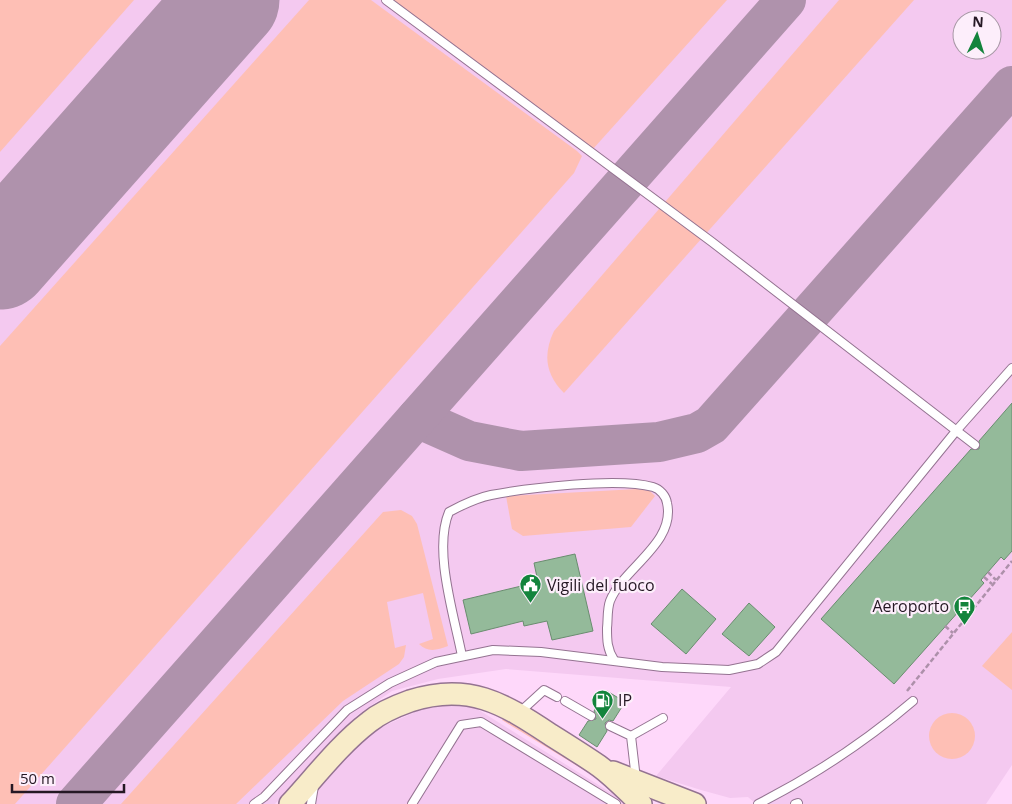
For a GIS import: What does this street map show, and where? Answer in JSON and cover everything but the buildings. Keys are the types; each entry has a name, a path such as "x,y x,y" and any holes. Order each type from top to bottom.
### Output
{"street":[{"path":"290,804 369,721 385,712 423,697 444,693 464,693 486,698 519,714 599,766 641,804"},
{"path":"599,766 695,804"}],"lane":[{"path":"386,0 712,242 975,445"},
{"path":"254,804 347,710 390,684 436,662 493,650 542,652 662,666 729,670 758,664 776,652 956,431 1012,368"},
{"path":"462,656 443,563 442,534 449,512 489,495 548,488 633,484 655,488 663,494 668,512 665,526 656,544 634,568 609,602 606,642 609,653 614,660"},
{"path":"519,714 544,690 557,697"},
{"path":"565,701 591,716"},
{"path":"758,804 784,791 862,743 913,701"},
{"path":"631,736 663,718"},
{"path":"412,804 461,725 481,722 616,804"},
{"path":"610,726 631,736"},
{"path":"631,736 636,781"},
{"path":"311,804 315,777"}],"path":[{"path":"905,694 1012,561"},
{"path":"988,572 996,580"},
{"path":"984,577 992,584"},
{"path":"945,626 953,634"}],"shaded area":[{"path":"0,0 1012,0 1012,765 986,804 756,804 748,797 730,798 701,790 656,776 731,687 506,669 438,679 392,691 356,716 275,804 0,804"},
{"path":"0,0 134,0 0,152"},
{"path":"309,0 371,0 582,156 574,173 15,804 0,804 0,346"},
{"path":"391,0 727,0 593,149"},
{"path":"839,0 914,0 564,393 553,379 548,364 548,348 554,331"},
{"path":"637,489 650,491 655,496 631,527 523,536 512,529 506,496"},
{"path":"401,510 412,516 417,524 448,646 429,650 419,644 433,639 423,593 387,602 395,648 406,645 404,657 399,664 343,701 236,804 121,804 383,512"},
{"path":"1012,632 1012,690 982,666"},
{"path":"431,705 474,707 629,804 301,804 368,733"},
{"path":"952,713 965,717 971,723 975,736 971,749 965,755 952,759 939,755 933,749 929,736 933,723 939,717"},
{"path":"504,718 604,779 602,781 502,720"}],"taxiway":[{"path":"76,804 786,0"},
{"path":"417,418 469,441 521,451 659,442 697,433 711,425 1012,86"}],"runway":[{"path":"0,259 229,0"}],"place":[{"name":"Vigili del fuoco","path":"531,604"},
{"name":"Aeroporto","path":"965,625"},
{"name":"IP","path":"602,719"}]}
